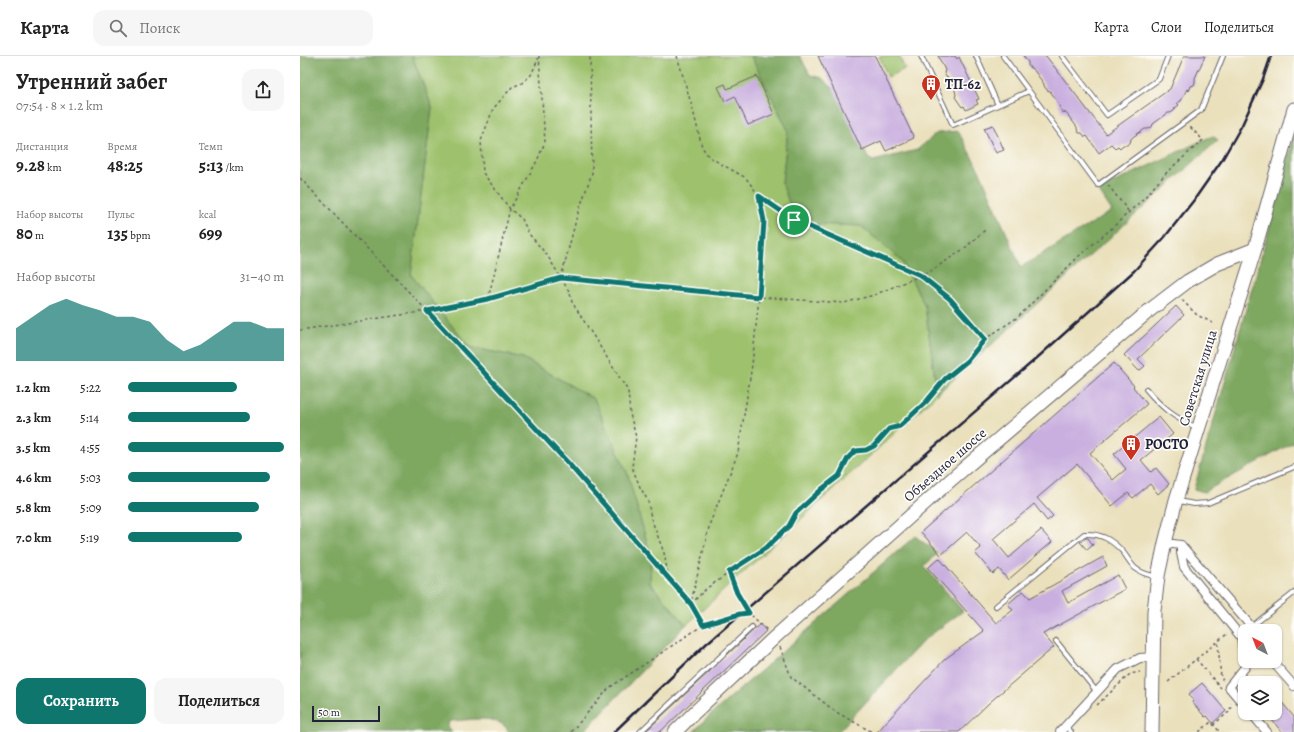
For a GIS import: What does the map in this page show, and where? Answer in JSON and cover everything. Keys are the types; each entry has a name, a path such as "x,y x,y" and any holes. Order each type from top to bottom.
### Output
{"main road":[{"name":"Советская улица","path":"1152,732 1154,610 1158,576 1165,543 1176,500 1198,428 1255,249 1294,109"},
{"name":"Объездное шоссе","path":"675,732 775,637 953,478 1150,310 1188,281 1217,264 1255,249"}],"street":[{"path":"1165,543 1182,545 1249,624"},
{"path":"1182,545 1181,553 1184,567 1238,633"},
{"path":"1066,730 1097,692 1118,670 1140,658 1153,657"},
{"path":"1238,698 1229,687 1244,668"},
{"path":"1278,668 1294,686"},
{"path":"1256,720 1267,732"}],"lane":[{"path":"921,56 953,125 1029,91"},
{"path":"976,56 998,104"},
{"path":"1003,56 1098,185 1201,110 1223,56"},
{"path":"1062,56 1107,115 1159,79 1168,56"},
{"path":"1146,389 1161,406 1198,428"},
{"path":"1176,500 1194,504 1208,503 1294,467"},
{"path":"996,606 1084,534 1094,533 1101,535 1116,546 1135,568 1148,574 1158,576"},
{"path":"1259,624 1294,593"},
{"path":"640,732 752,627"},
{"path":"1056,641 1082,677 1097,692"}],"path":[{"path":"561,278 577,216 592,173 590,56"},
{"path":"677,56 693,110 702,148 709,157 746,178 759,196 794,220 920,275 950,299 985,339"},
{"path":"488,299 510,209 537,161 544,142 539,57"},
{"path":"539,57 531,75 522,83 512,87 493,109 481,140 483,173 510,209 522,219 529,234 547,255 570,293 572,302 628,391 630,414 636,437 632,467 640,487 648,501 651,518 664,553 669,580"},
{"path":"691,604 707,588 766,548 789,526 796,513 822,489 839,476 848,458 855,451 866,450 874,446 889,429 900,426 926,402 945,379 967,361 985,339 1018,317 1079,256 1129,213 1169,170 1203,140 1192,128 1189,118"},
{"path":"300,178 427,311 568,463 691,604 703,625"},
{"path":"1104,180 1129,213"},
{"path":"691,604 710,523 738,453 752,366 759,297 764,221 759,196"},
{"path":"300,330 427,311 488,299 561,278 759,297 844,303 874,295 931,271 965,248 985,230"},
{"path":"1174,291 1197,316 1215,324"},
{"path":"729,572 737,593 749,613 775,637 780,645 792,677 836,712 872,732"},
{"path":"571,732 609,688 703,625 740,614 749,613"},
{"path":"1168,682 1234,628"},
{"path":"1196,659 1224,692 1229,687 1222,678 1218,642"},
{"path":"1096,706 1130,674 1140,672"},
{"path":"1213,725 1230,711 1231,700"},
{"path":"1199,732 1211,722 1220,732"}],"green space":[{"path":"300,56 412,56 432,107 411,275 469,347 523,358 594,399 628,475 651,557 650,583 686,625 583,732 509,732 498,722 473,719 449,721 448,726 452,732 300,732"},
{"path":"412,56 751,56 788,130 782,183 813,224 861,226 902,261 925,306 937,394 686,625 650,583 651,557 628,475 594,399 523,358 469,347 411,275 432,107"},
{"path":"751,56 800,56 810,75 822,78 836,91 868,158 873,161 917,150 937,133 958,131 981,174 1021,267 1112,211 1098,190 1203,140 1213,136 1218,140 937,394 925,306 902,261 861,226 813,224 793,214 782,183 788,130"},
{"path":"879,56 899,56 905,69 888,77"},
{"path":"1294,134 1294,442 1204,492 1194,489 1264,247"},
{"path":"915,536 938,553 924,566 963,611 925,639 838,732 693,732 707,718"}],"building":[{"path":"818,56 875,56 914,138 886,151 881,141 862,150"},
{"path":"938,56 955,56 957,59 959,57 979,99 976,100 978,104 966,110 964,106 962,107 955,97 955,90 944,73 945,70"},
{"path":"1023,56 1046,56 1106,134 1170,89 1184,56 1205,56 1195,78 1194,85 1191,86 1189,91 1187,89 1181,101 1177,103 1179,105 1174,111 1168,113 1153,124 1152,127 1145,129 1134,136 1127,145 1123,145 1120,148 1118,146 1115,148 1111,144 1099,153 1087,136 1085,137 1082,133 1079,133 1077,127 1066,113 1062,112 1057,101 1050,91 1044,86 1033,69 1030,68 1028,62"},
{"path":"757,76 774,114 748,125 735,96 725,101 718,87 725,84 727,89"},
{"path":"993,125 1004,150 996,153 984,128"},
{"path":"1176,306 1184,315 1138,359 1145,366 1139,371 1124,355"},
{"path":"1114,363 1147,404 1090,453 1113,480 1126,469 1114,454 1159,417 1173,434 1141,460 1151,472 1156,468 1169,484 1158,494 1150,484 1133,498 1128,493 1112,506 1077,464 1037,498 1053,516 1047,521 1034,504 993,539 1009,558 1041,530 1052,542 1008,580 999,569 993,574 975,553 981,548 967,532 941,555 921,532"},
{"path":"1088,538 1093,545 1087,550 1080,542"},
{"path":"1103,557 1107,566 1062,591 1068,603 1118,575 1125,589 1043,634 1054,647 990,702 959,732 877,732 945,659 984,631 928,568 939,558 996,623 1013,610 1008,604 1023,591 1030,598"},
{"path":"760,624 766,631 660,732 645,732"},
{"path":"1202,683 1226,711 1213,723 1207,716 1205,717 1192,702 1194,701 1189,694"},
{"path":"1282,702 1294,717 1294,732 1282,732 1272,720 1282,720"}],"railway":[{"path":"614,732 706,644 1037,358 1134,271 1164,238 1194,200 1222,160 1242,125 1263,79 1271,56"}],"place":[{"name":"ТП-62","path":"931,101"},
{"name":"РОСТО","path":"1131,461"}],"route":[{"path":"759,196 794,220 920,275 950,299 985,339 967,361 945,379 926,402 900,426 889,429 874,446 866,450 855,451 848,458 839,476 822,489 796,513 789,526 766,548 729,572 737,593 749,613 740,614 703,625 691,604 568,463 427,311 488,299 561,278 759,297 764,221 759,196"}]}
